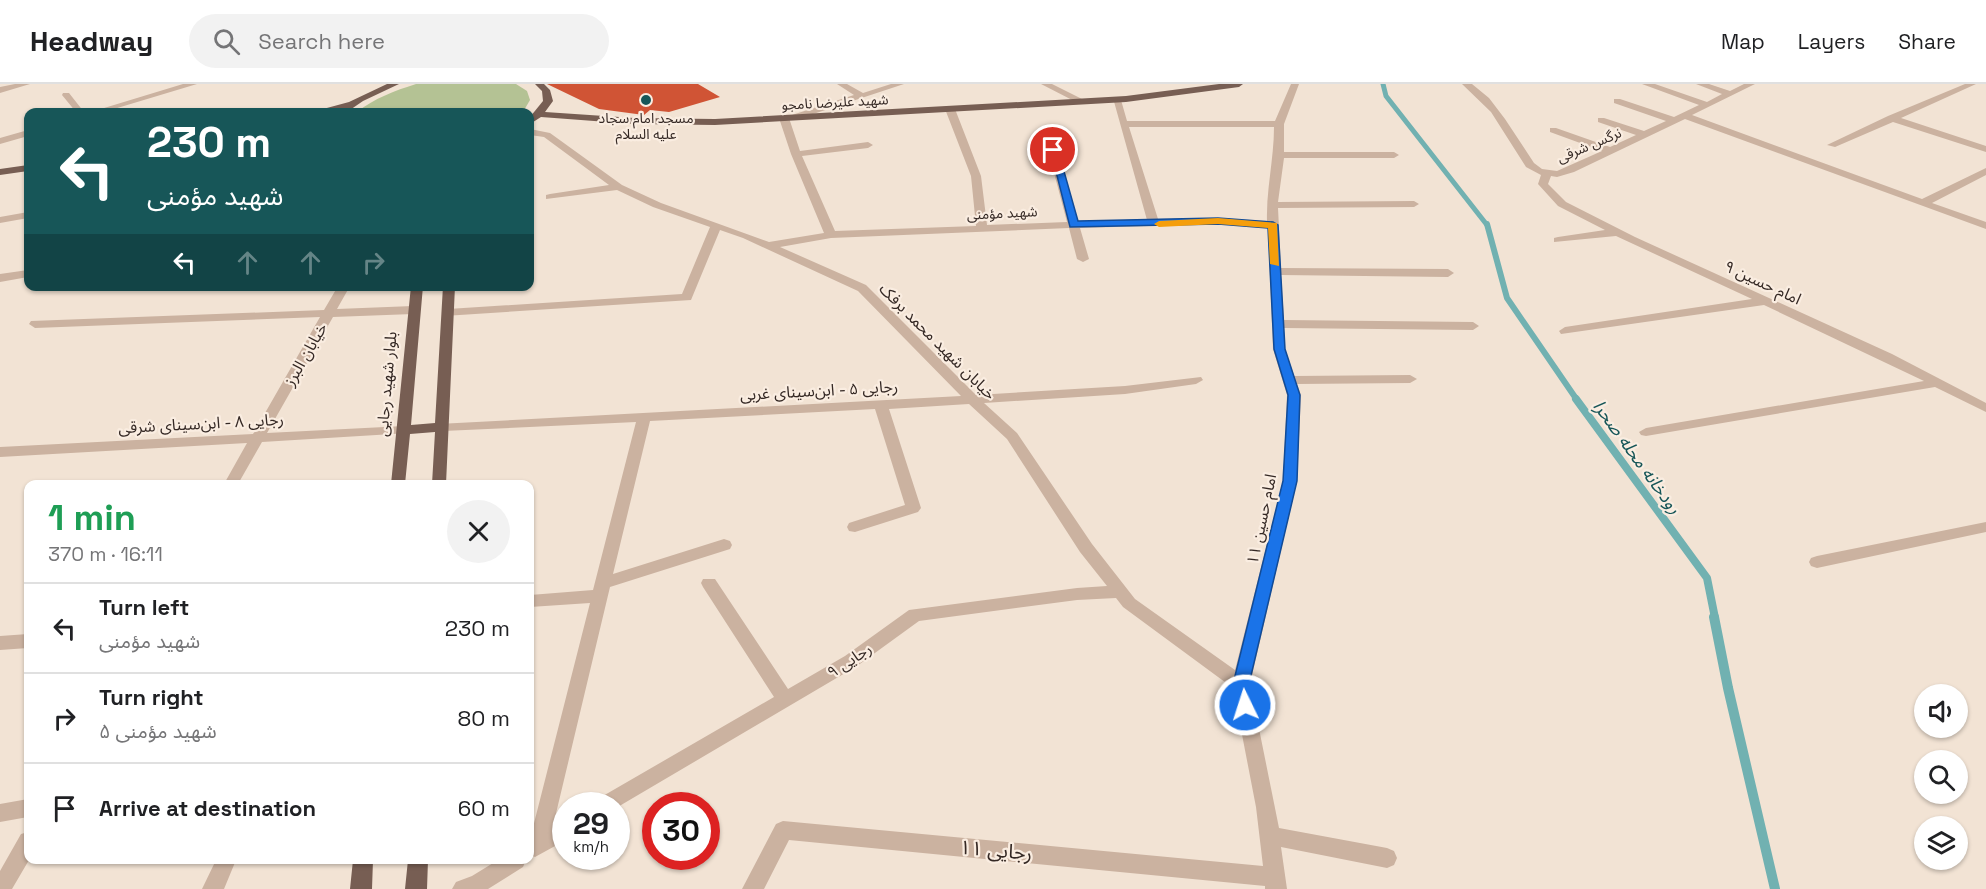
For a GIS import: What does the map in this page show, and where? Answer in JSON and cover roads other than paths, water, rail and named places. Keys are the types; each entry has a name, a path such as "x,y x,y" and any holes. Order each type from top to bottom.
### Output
{"main road":[{"path":"346,108 373,92 395,84"},
{"path":"534,118 548,101 546,90 539,84"},
{"name":"شهید علیرضا نامجو","path":"539,114 633,121 715,123 1081,100 1116,100 1239,84"},
{"path":"334,108 351,104"},
{"path":"0,162 24,163"},
{"path":"0,172 24,163"},
{"name":"بلوار شهید رجایی","path":"398,480 416,291"},
{"path":"439,480 449,291"},
{"path":"404,430 443,427"},
{"path":"361,889 363,864"},
{"path":"416,889 417,864"}],"street":[{"path":"0,90 26,84"},
{"path":"110,108 193,84"},
{"path":"841,84 862,96"},
{"path":"831,235 796,154 790,117 900,84"},
{"path":"1045,84 1081,100"},
{"name":"امام حسین ۱۱","path":"1275,883 1266,807 1241,684 1290,481 1294,395 1280,349 1272,206 1279,155 1279,124 1295,84"},
{"path":"1646,84 1708,105"},
{"path":"1700,84 1731,94"},
{"name":"نرگس شرقی","path":"1471,85 1478,91 1530,165 1539,171 1557,174 1612,151 1751,84"},
{"path":"1832,145 1972,84"},
{"path":"66,96 76,108"},
{"path":"1116,100 1154,224"},
{"path":"1617,101 1681,118 1986,226"},
{"path":"950,109 976,176 982,228"},
{"path":"1891,118 1986,149"},
{"path":"1601,120 1646,135"},
{"path":"1124,124 1279,124"},
{"path":"1553,130 1612,151"},
{"name":"خیابان شهید محمد برفک","path":"534,133 547,135 618,187 657,205 768,245 862,288 1012,436 1086,548 1129,603 1241,684"},
{"path":"0,141 24,134"},
{"path":"796,154 868,145"},
{"path":"1053,150 1083,259"},
{"path":"1279,155 1394,155"},
{"path":"1923,203 1986,171"},
{"name":"امام حسین ۹","path":"1547,172 1543,184 1562,204 1986,408"},
{"path":"550,197 618,187"},
{"path":"1272,206 1414,204"},
{"path":"0,220 24,216"},
{"name":"شهید مؤمنی","path":"768,245 831,235 982,228 1218,221 1273,225"},
{"path":"448,313 687,297 716,226"},
{"path":"1558,240 1617,232"},
{"path":"1275,271 1448,273"},
{"path":"0,278 24,275"},
{"name":"خیابان البرز","path":"233,480 341,291"},
{"path":"1565,331 1765,301"},
{"path":"35,324 328,315 413,310"},
{"path":"1278,324 1473,326"},
{"path":"1289,380 1410,379"},
{"name":"رجایی ۵ - ابن‌سینای غربی","path":"443,427 1125,390 1196,380"},
{"path":"1646,432 1937,383"},
{"path":"855,527 913,508 881,405"},
{"path":"534,849 644,417"},
{"name":"رجایی ۸ - ابن‌سینای شرقی","path":"0,452 404,430"},
{"path":"1817,562 1986,527"},
{"path":"534,600 601,589 724,545"},
{"path":"709,583 785,699"},
{"name":"رجایی ۹","path":"627,792 851,661 915,615 1077,594 1120,592"},
{"path":"0,643 24,641"},
{"path":"0,813 24,809"},
{"name":"رجایی ۱۱","path":"753,889 783,830 1275,883"},
{"path":"1270,836 1387,858"},
{"path":"534,849 552,838"},
{"path":"1,889 24,848"},
{"path":"213,889 224,864"},
{"path":"463,889 479,883 510,864"}],"waterway":[{"name":"رودخانه محله صحرا","path":"1383,84 1386,96 1487,225"},
{"name":"رودخانه محله صحرا","path":"1487,224 1507,298 1577,400"},
{"name":"رودخانه محله صحرا","path":"1576,399 1707,578 1715,618"},
{"name":"رودخانه محله صحرا","path":"1714,617 1728,688 1775,889"}],"place":[{"name":"مسجد امام سجاد علیه السلام","path":"646,100"}]}
